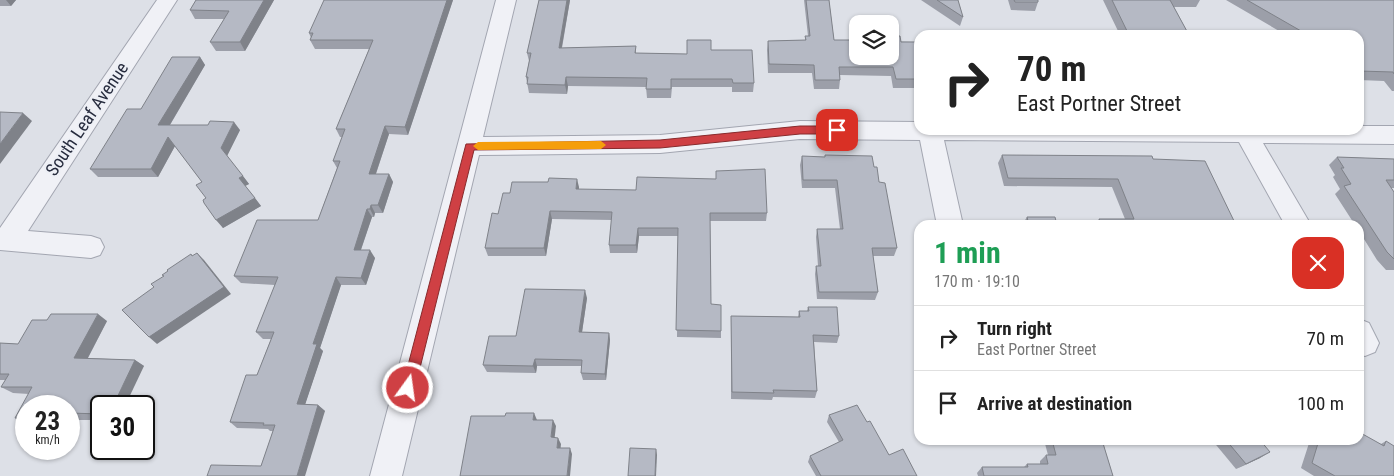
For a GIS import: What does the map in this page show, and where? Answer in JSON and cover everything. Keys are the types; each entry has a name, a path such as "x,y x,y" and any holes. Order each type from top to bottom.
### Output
{"street":[{"name":"South Leaf Avenue","path":"4,239 167,0"},
{"path":"386,476 506,0"},
{"path":"470,146 660,144 800,130 914,130"},
{"path":"931,135 949,220"},
{"path":"1295,220 1247,135 1394,135"},
{"path":"4,239 91,248"}],"building":[{"path":"196,0 264,0 240,42 210,42 229,11 190,10"},
{"path":"324,0 447,0 405,127 385,126 369,174 389,174 378,205 371,205 370,209 367,209 354,250 370,250 361,278 336,277 313,344 317,344 297,404 318,405 297,476 207,476 211,465 261,466 275,425 230,422 246,375 257,375 274,332 256,332 278,277 234,276 257,220 318,220 340,161 333,161 345,129 336,129 373,40 310,40 313,33 309,33"},
{"path":"539,0 567,0 559,48 636,46 635,53 687,54 687,40 711,40 711,50 752,50 754,83 733,83 732,79 671,79 671,89 646,89 647,78 566,77 565,85 527,84 528,77 526,77 531,53 527,53"},
{"path":"806,0 829,0 834,40 849,40 849,65 899,65 900,36 901,42 914,42 914,79 896,79 893,67 839,67 840,80 815,80 814,65 769,64 768,41 806,40 805,36 810,36"},
{"path":"937,0 958,0 963,17"},
{"path":"1014,0 1038,0 1038,2 1015,2"},
{"path":"1112,0 1170,0 1186,30 1127,30"},
{"path":"1247,0 1394,0 1394,74 1393,72 1364,71 1364,30 1299,30"},
{"path":"172,57 200,57 158,125 208,125 210,121 234,122 221,148 243,176 239,178 255,198 216,220 204,203 203,200 206,198 196,185 202,182 168,137 151,169 90,169 127,109 141,109"},
{"path":"0,112 23,113 0,144"},
{"path":"825,155 872,156 874,167 877,167 879,182 885,183 897,248 872,248 878,292 819,292 816,266 821,266 817,229 843,229 837,180 803,180 802,156 825,157"},
{"path":"1002,155 1152,156 1153,159 1205,161 1234,220 1100,220 1134,219 1118,179 1008,178"},
{"path":"1337,157 1394,159 1394,180 1386,180 1394,192 1394,259 1387,252 1344,186 1351,184 1341,168 1344,168"},
{"path":"765,169 767,213 710,213 711,304 721,305 721,331 676,330 678,228 638,228 636,245 609,245 612,212 550,211 544,248 485,248 492,213 498,214 503,193 510,193 512,182 548,182 549,178 577,179 576,189 636,190 637,177 716,179 716,171"},
{"path":"1027,217 1055,217 1056,220 1028,220"},
{"path":"197,253 224,287 149,337 122,310 154,287 151,284 164,276 162,275 167,270 191,254 192,256"},
{"path":"525,289 585,290 579,332 609,333 605,374 581,373 582,360 535,359 533,366 483,365 489,336 516,336"},
{"path":"808,307 837,307 839,336 813,335 817,391 773,390 774,393 732,392 731,316 800,317 799,311 809,311"},
{"path":"51,314 98,314 74,358 135,360 118,395 90,395 90,414 80,413 80,395 28,395 32,387 1,387 9,374 0,374 0,343 18,344 32,320 47,320"},
{"path":"857,405 867,422 870,421 889,455 903,449 917,476 821,476 810,456 843,440 829,415"},
{"path":"506,413 534,413 533,420 553,420 551,437 558,438 557,448 570,448 567,476 460,476 471,416 505,416"},
{"path":"1364,435 1384,446 1386,441 1394,446 1394,476 1335,476 1312,463 1317,445 1364,445"},
{"path":"1053,445 1104,445 1113,476 984,476 982,467 1028,467 1027,464 1048,464 1046,455 1056,455"},
{"path":"1230,445 1264,445 1270,452 1246,464"},
{"path":"630,448 656,449 655,476 628,476"}],"slow traffic":[{"path":"478,146 601,145"}],"route":[{"path":"408,388 470,146 660,144 800,130 837,130"}]}
